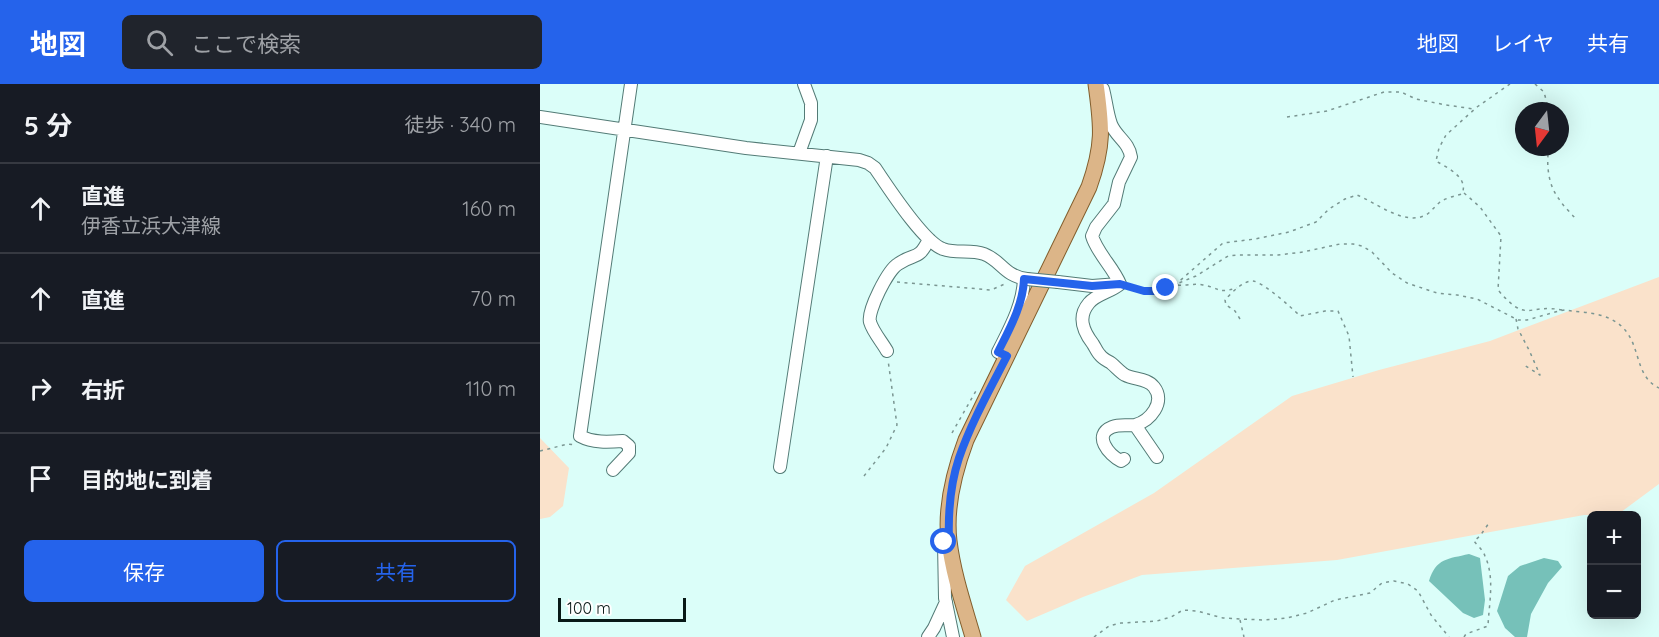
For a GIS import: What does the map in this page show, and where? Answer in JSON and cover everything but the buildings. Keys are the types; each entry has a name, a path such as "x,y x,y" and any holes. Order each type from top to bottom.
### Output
{"main road":[{"path":"973,637 955,573 949,541 950,499 958,460 1089,186 1098,162 1101,121 1096,86"}],"street":[{"path":"613,470 629,453 629,446 623,441 587,440 580,436 631,84"},
{"path":"800,153 811,120 811,103 804,84"},
{"path":"1096,86 1103,89 1111,123 1116,134 1127,144 1131,157 1119,182 1114,204 1096,227 1092,236 1120,284"},
{"path":"540,117 746,148 859,160 875,168 906,212 929,239 940,248 949,251 975,251 987,255 1010,274 1024,279 1092,286 1120,284"},
{"path":"780,467 827,156"},
{"path":"887,351 870,321 870,312 887,274 895,265 917,256 924,250 929,239"},
{"path":"1007,356 998,352 1016,314 1023,293 1024,279"},
{"path":"1120,284 1093,298 1088,303 1082,321 1086,336 1100,356 1126,375 1149,382 1156,389 1157,406 1153,414 1135,425 1123,424 1105,431 1102,438 1104,446 1113,457 1121,461 1124,459"},
{"path":"1135,425 1158,457"},
{"path":"949,541 944,542 946,602 953,637"},
{"path":"928,637 946,602"}],"path":[{"path":"1510,84 1475,109 1446,135 1439,148 1436,161 1460,177 1464,192 1480,207 1501,236 1498,290 1508,302 1526,312 1555,308 1603,316 1623,328 1632,338 1643,375 1659,388"},
{"path":"1534,84 1544,93 1546,102"},
{"path":"1287,117 1327,111 1384,92 1401,92 1416,99 1475,109"},
{"path":"1549,156 1548,170 1557,198 1575,218"},
{"path":"1176,285 1223,243 1278,234 1316,222 1337,204 1357,195 1406,219 1427,214 1440,202 1464,192"},
{"path":"1120,284 1144,291 1156,291 1196,276 1228,256 1278,255 1340,244 1353,244 1372,252 1392,273 1407,283 1437,293 1477,299 1516,319 1527,320 1565,310"},
{"path":"892,284 899,281 990,290 1024,279"},
{"path":"1240,319 1235,311 1226,305 1226,300 1247,282 1254,281 1300,316 1338,311 1349,336 1353,377"},
{"path":"1176,285 1199,284 1225,292 1240,287"},
{"path":"1516,319 1540,375 1524,365"},
{"path":"864,476 886,447 897,425 887,351"},
{"path":"952,433 977,389"},
{"path":"1464,637 1466,634 1488,626 1491,595 1488,566 1485,554 1474,541 1489,523"},
{"path":"1094,637 1109,627 1121,623 1157,621 1183,610 1223,618 1265,620 1287,618 1307,613 1335,600 1370,593 1382,583 1394,581 1408,584 1418,591 1431,615 1449,637"},
{"path":"1240,619 1244,637"}],"shaded area":[{"path":"1659,277 1659,484 1622,511 1587,511 1587,515 1337,560 1142,575 1027,621 1006,600 1025,566 1154,493 1292,396 1490,341"},
{"path":"540,438 569,468 563,506 550,517 540,519"}],"water":[{"path":"1469,554 1480,558 1485,600 1483,615 1474,618 1463,613 1429,581 1439,564"},
{"path":"1544,558 1558,561 1562,567 1548,583 1531,614 1527,637 1515,637 1505,628 1497,611 1508,576 1520,566"}],"route":[{"path":"944,542 949,541 948,517 958,460 1007,356 998,352 1016,314 1023,293 1024,279 1092,286 1120,284 1144,291 1166,288"}]}
